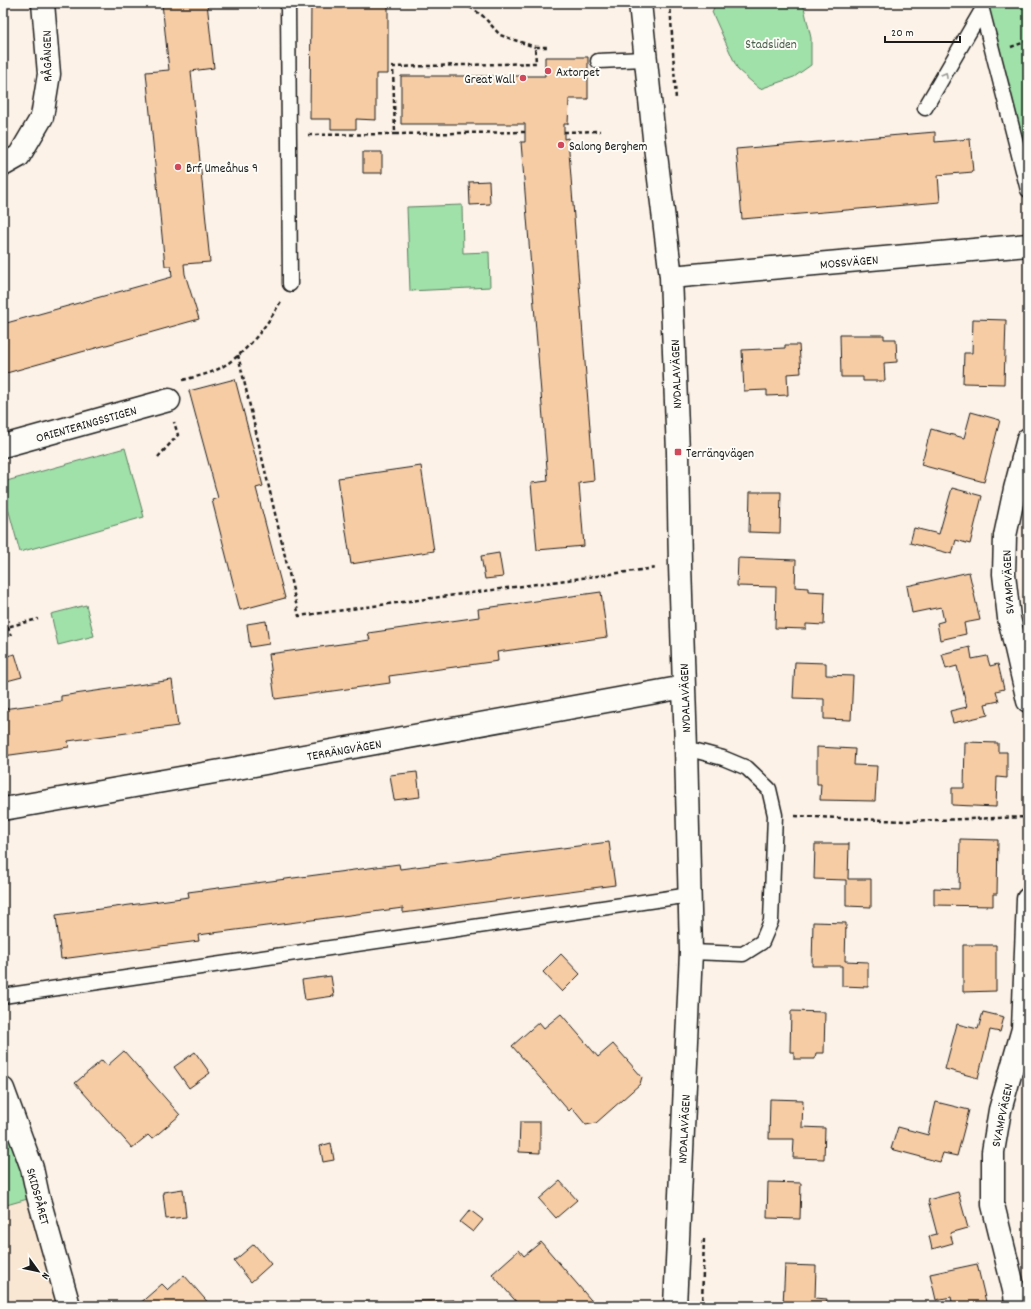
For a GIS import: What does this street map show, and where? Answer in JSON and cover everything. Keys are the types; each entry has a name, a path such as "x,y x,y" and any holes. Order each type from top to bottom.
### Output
{"street":[{"name":"RÅGÅNGEN","path":"3,165 19,156 42,117 49,74 43,3"},
{"name":"NYDALAVÄGEN","path":"640,3 654,138 671,277 678,452 690,895 691,952 675,1306"},
{"name":"MOSSVÄGEN","path":"671,277 1028,245"},
{"name":"ORIENTERINGSSTIGEN","path":"3,446 169,400"},
{"name":"SVAMPVÄGEN","path":"1028,438 1005,536 1004,574 1009,618 1028,701"},
{"name":"TERRÄNGVÄGEN","path":"3,808 249,766 684,686"},
{"name":"SVAMPVÄGEN","path":"1016,1306 1015,1294 993,1205 993,1152 1000,1110 1023,1029 1028,899"},
{"name":"SKIDSPÅRET","path":"3,1089 32,1168 38,1196 69,1306"}],"lane":[{"path":"288,3 290,284"},
{"path":"925,108 982,10 1028,190"},
{"path":"598,61 646,59"},
{"name":"NYDALAVÄGEN","path":"686,748 723,758 747,768 769,788 775,815 771,921 762,942 744,954 691,952"},
{"path":"3,996 690,895"}],"path":[{"path":"464,3 483,16 500,34 535,47 547,47"},
{"path":"395,134 393,67 536,63 535,47"},
{"path":"564,132 600,131"},
{"path":"289,136 525,132"},
{"path":"158,457 178,435 169,400 176,382 216,370 238,355 262,330 276,310 290,284"},
{"path":"238,355 299,616 680,565"},
{"path":"3,628 38,619"},
{"path":"8,626 11,636"},
{"path":"775,815 905,822 1028,817"}],"shaded area":[{"path":"32,1168 69,1306 3,1306 3,1176"}],"green space":[{"name":"Stadsliden","path":"716,3 803,3 811,38 811,65 794,77 760,89 738,70 712,12"},
{"path":"980,3 1028,3 1028,190 982,10"},
{"path":"462,205 463,253 489,252 490,287 410,291 407,207"},
{"path":"125,448 144,517 20,552 3,490 3,482"},
{"path":"86,605 94,636 58,645 51,614"},
{"path":"3,1089 38,1196 3,1206"}],"building":[{"name":"Brf Umeåhus 9","path":"162,3 207,3 214,68 191,71 210,262 184,264 185,274 199,319 3,374 3,324 172,277 171,266 165,266 146,72 169,70"},
{"path":"311,3 388,3 388,74 376,74 376,120 356,119 356,129 331,129 331,119 310,119"},
{"path":"545,57 588,57 588,99 569,99 568,124 564,124 564,139 568,138 594,481 579,483 584,546 537,550 531,483 548,481 521,142 525,142 525,124 401,124 401,76 545,76"},
{"path":"935,132 935,142 970,139 973,172 938,175 940,202 742,219 736,149"},
{"path":"363,152 382,152 382,173 363,173"},
{"path":"489,181 490,204 470,205 469,182"},
{"path":"973,319 1006,320 1004,384 963,383 964,353 972,353"},
{"path":"840,335 884,335 884,339 896,339 897,362 884,363 885,381 863,381 863,377 841,377"},
{"path":"785,345 799,345 801,373 787,374 788,395 767,396 767,390 744,391 742,350 785,348"},
{"path":"235,379 263,486 256,488 285,598 240,610 212,500 218,498 189,391"},
{"path":"971,412 1000,420 984,482 921,465 931,429 964,438"},
{"path":"421,466 434,551 351,564 338,478"},
{"path":"952,488 982,496 970,544 956,540 952,554 910,543 914,528 939,534"},
{"path":"750,492 781,492 780,533 749,532"},
{"path":"499,553 503,577 485,579 481,556"},
{"path":"738,558 796,560 795,587 808,588 808,591 825,592 824,625 806,624 806,629 775,628 776,587 737,586"},
{"path":"969,572 980,620 964,623 966,634 940,640 937,623 944,621 941,607 912,613 907,586"},
{"path":"601,592 607,637 497,652 498,661 389,676 390,683 275,699 269,654 370,640 368,633 479,617 478,609"},
{"path":"266,621 269,644 250,647 247,624"},
{"path":"970,647 972,659 987,656 990,666 998,664 1004,689 996,691 999,701 985,704 988,715 953,723 950,711 967,707 957,666 946,669 942,654"},
{"path":"15,654 22,677 3,682 3,657"},
{"path":"795,662 826,663 826,675 853,676 851,720 824,719 824,699 793,698"},
{"path":"172,680 178,726 68,741 69,747 3,756 3,709 61,701 61,696"},
{"path":"965,742 998,743 998,752 1007,752 1007,778 997,777 996,807 952,805 952,788 964,788"},
{"path":"817,747 855,749 854,765 877,766 875,801 820,800 821,784 817,784"},
{"path":"417,772 420,797 394,800 390,775"},
{"path":"960,839 998,840 997,894 993,894 993,906 934,905 934,888 959,889"},
{"path":"609,842 615,885 403,913 403,908 198,935 199,941 61,959 56,915 189,897 188,892 399,864 400,869"},
{"path":"815,844 849,844 848,879 871,879 871,907 846,906 846,880 814,879"},
{"path":"813,922 846,923 845,961 868,962 868,987 842,986 842,966 812,966"},
{"path":"963,945 996,945 996,991 963,992"},
{"path":"561,954 580,974 562,992 543,972"},
{"path":"331,976 334,996 305,1000 302,980"},
{"path":"791,1011 825,1012 824,1053 816,1053 815,1059 794,1059 794,1052 790,1052"},
{"path":"983,1012 1004,1017 1000,1032 990,1030 978,1078 945,1069 957,1024 978,1029"},
{"path":"561,1014 598,1057 613,1044 642,1077 640,1084 596,1123 586,1125 572,1108 569,1111 512,1046 539,1022 544,1028"},
{"path":"124,1051 180,1115 152,1139 148,1135 132,1148 75,1083 102,1060 107,1066"},
{"path":"195,1052 210,1073 189,1088 174,1067"},
{"path":"770,1099 803,1100 802,1127 825,1128 824,1159 793,1158 794,1139 769,1139"},
{"path":"936,1102 969,1110 957,1156 943,1153 940,1162 891,1149 898,1127 928,1135"},
{"path":"520,1122 540,1122 540,1153 519,1152"},
{"path":"331,1143 334,1160 323,1162 320,1146"},
{"path":"560,1181 577,1200 556,1218 539,1199"},
{"path":"768,1182 801,1183 800,1219 767,1218"},
{"path":"183,1189 186,1217 166,1219 163,1192"},
{"path":"958,1192 968,1228 950,1233 953,1243 932,1249 929,1236 937,1234 928,1200"},
{"path":"470,1210 483,1220 473,1232 460,1222"},
{"path":"541,1242 596,1306 520,1306 492,1274 519,1250 524,1256"},
{"path":"254,1244 271,1264 251,1282 234,1261"},
{"path":"977,1264 987,1306 953,1306 951,1297 936,1300 930,1274"},
{"path":"785,1265 816,1266 815,1298 827,1299 826,1306 783,1305"},
{"path":"184,1275 211,1306 137,1306 162,1284 168,1290"},
{"path":"454,1300 455,1306 295,1306 295,1304"}],"place":[{"name":"Axtorpet","path":"548,71"},
{"name":"Great Wall","path":"523,78"},
{"name":"Salong Berghem","path":"561,145"},
{"name":"Brf Umeåhus 9","path":"178,167"},
{"name":"Terrängvägen","path":"678,452"}]}
